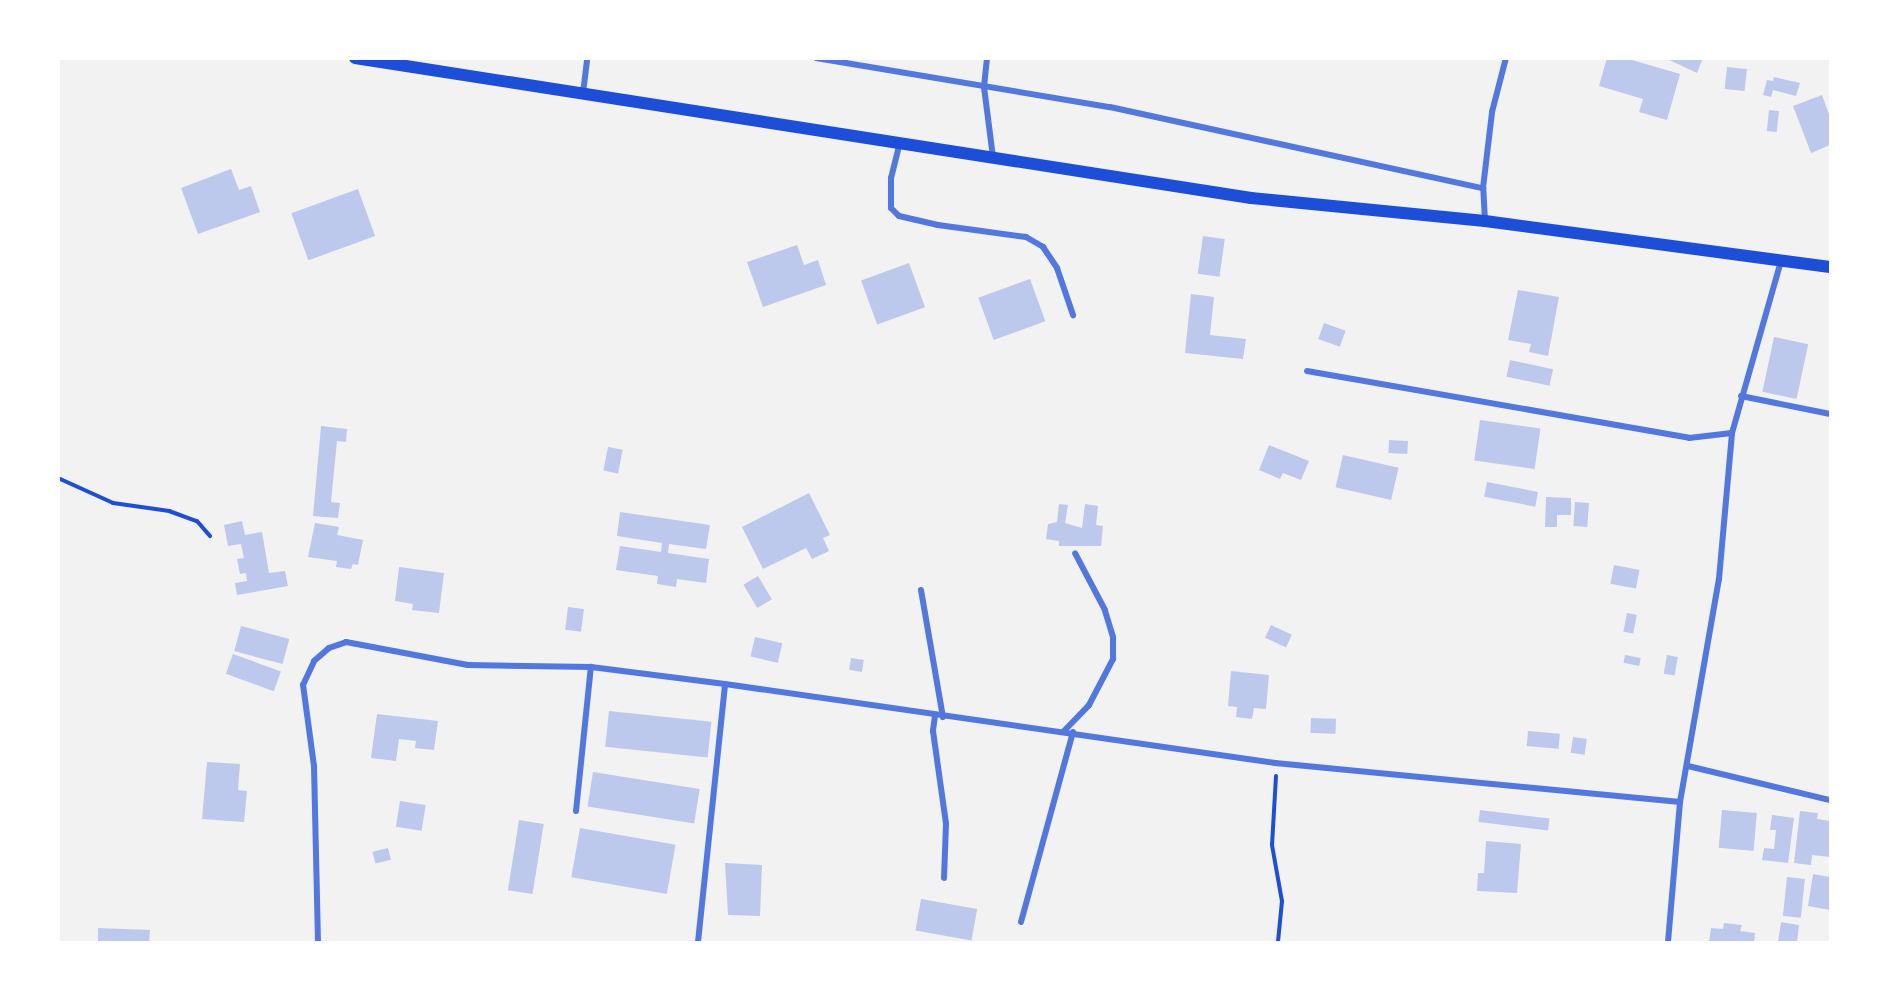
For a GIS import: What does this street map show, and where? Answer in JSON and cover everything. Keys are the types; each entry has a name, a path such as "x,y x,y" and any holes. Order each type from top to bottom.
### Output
{"main road":[{"path":"355,58 1251,198 1485,221 1830,267"}],"street":[{"path":"582,93 587,58"},
{"path":"816,58 1132,111 1484,188"},
{"path":"987,58 984,87 993,157"},
{"path":"1485,221 1484,188 1492,112 1506,58"},
{"path":"900,142 891,178 891,208 899,216 938,225 1026,237 1043,247 1057,268 1072,315"},
{"path":"1668,942 1680,802 1719,579 1732,433 1781,261"},
{"path":"1306,371 1689,438 1732,433"},
{"path":"1741,396 1830,414"},
{"path":"1064,731 1089,705 1113,659 1113,637 1105,609 1075,553"},
{"path":"921,590 943,717"},
{"path":"318,942 314,766 303,695 306,674 314,661 329,648 346,642 468,665 591,666 935,716 1073,732 1275,763 1680,802"},
{"path":"576,811 591,666"},
{"path":"698,942 725,684"},
{"path":"935,716 933,731 946,824 944,878"},
{"path":"1021,922 1073,732"},
{"path":"1688,766 1830,800"}],"path":[{"path":"58,478 113,503 169,511 197,521 210,536"},
{"path":"1275,763 1277,797 1272,844 1282,901 1278,942"}],"building":[{"path":"1607,58 1625,58 1680,74 1667,120 1639,112 1643,99 1599,86"},
{"path":"1665,58 1703,58 1697,73"},
{"path":"1727,67 1747,69 1745,91 1725,89"},
{"path":"1774,77 1800,83 1796,96 1773,90 1771,97 1763,95 1767,80 1773,81"},
{"path":"1822,95 1830,117 1830,145 1811,153 1793,106"},
{"path":"1769,110 1779,111 1777,132 1767,131"},
{"path":"231,169 239,190 251,186 260,212 198,234 181,188"},
{"path":"358,189 375,236 308,260 291,213"},
{"path":"1203,236 1225,239 1219,277 1198,274"},
{"path":"797,245 804,265 818,260 826,285 763,307 747,262"},
{"path":"909,263 925,307 877,325 861,280"},
{"path":"1030,279 1045,321 994,340 978,298"},
{"path":"1518,290 1559,297 1548,356 1529,352 1531,344 1508,340"},
{"path":"1191,294 1214,297 1210,335 1246,339 1243,359 1185,353"},
{"path":"1324,323 1346,331 1340,347 1318,339"},
{"path":"1774,337 1808,344 1797,399 1762,392"},
{"path":"1510,360 1553,369 1550,386 1506,377"},
{"path":"1480,420 1540,428 1535,469 1474,461"},
{"path":"321,426 347,429 346,442 337,441 331,502 340,503 338,518 313,516"},
{"path":"1389,440 1408,441 1407,454 1388,453"},
{"path":"1269,445 1309,461 1301,480 1283,473 1280,479 1259,470"},
{"path":"608,447 623,450 618,473 603,471"},
{"path":"1343,455 1399,468 1391,500 1336,487"},
{"path":"1487,482 1538,492 1535,507 1484,497"},
{"path":"809,493 830,535 823,538 829,551 812,559 806,548 763,569 742,527"},
{"path":"1546,497 1571,498 1571,515 1557,515 1557,527 1545,527"},
{"path":"1575,502 1589,503 1587,527 1573,526"},
{"path":"1059,504 1068,505 1065,523 1082,528 1085,504 1098,506 1096,525 1103,526 1101,546 1059,546 1059,541 1046,539 1048,524 1057,522"},
{"path":"620,512 710,525 706,549 669,544 668,553 709,559 706,583 677,579 676,587 657,584 658,576 616,570 620,546 661,552 662,543 617,536"},
{"path":"242,521 245,535 262,532 269,573 285,571 288,586 237,595 235,583 247,581 246,573 240,574 237,559 244,558 241,544 228,546 224,525"},
{"path":"315,523 339,527 337,535 363,540 358,565 353,564 351,569 336,567 337,561 308,557"},
{"path":"1614,565 1640,570 1636,589 1610,584"},
{"path":"399,567 444,573 439,613 412,610 413,604 395,601"},
{"path":"758,576 772,599 757,608 743,585"},
{"path":"568,607 584,609 581,632 565,630"},
{"path":"1627,613 1637,615 1633,634 1623,632"},
{"path":"1271,625 1292,635 1286,647 1265,638"},
{"path":"241,626 289,639 283,664 234,651"},
{"path":"755,637 782,643 778,663 751,656"},
{"path":"233,654 281,671 274,691 226,674"},
{"path":"1625,655 1641,658 1639,666 1623,663"},
{"path":"1667,655 1678,657 1675,676 1664,674"},
{"path":"851,658 864,660 862,672 849,670"},
{"path":"1231,671 1269,675 1266,709 1254,708 1252,719 1236,717 1237,707 1228,706"},
{"path":"609,711 711,722 708,758 605,747"},
{"path":"377,714 438,721 434,750 415,748 416,741 399,739 396,761 371,758"},
{"path":"1311,718 1336,719 1335,734 1310,733"},
{"path":"1528,731 1560,734 1559,749 1527,746"},
{"path":"1573,737 1587,739 1585,755 1571,753"},
{"path":"207,762 240,764 238,790 247,791 244,822 202,819"},
{"path":"593,772 700,789 694,823 588,807"},
{"path":"400,801 426,805 422,831 396,827"},
{"path":"1480,810 1549,819 1548,830 1479,822"},
{"path":"1722,810 1757,813 1754,851 1719,848"},
{"path":"1800,811 1818,813 1817,819 1830,821 1830,857 1812,855 1811,865 1794,863"},
{"path":"1772,815 1794,818 1788,863 1762,860 1764,848 1774,849 1776,830 1770,830"},
{"path":"519,820 544,824 533,894 508,890"},
{"path":"580,828 676,845 667,894 571,877"},
{"path":"1486,841 1521,844 1517,893 1477,891 1478,873 1484,873"},
{"path":"388,848 391,860 375,864 372,852"},
{"path":"725,863 762,865 760,916 728,915"},
{"path":"1813,874 1830,877 1830,910 1808,906"},
{"path":"1787,877 1805,879 1801,918 1783,916"},
{"path":"921,899 977,909 972,940 915,931"},
{"path":"1781,922 1799,925 1797,942 1778,942"},
{"path":"1724,923 1742,925 1740,931 1755,933 1754,942 1709,942 1711,928 1723,929"},
{"path":"98,928 150,930 149,942 98,942"}]}
